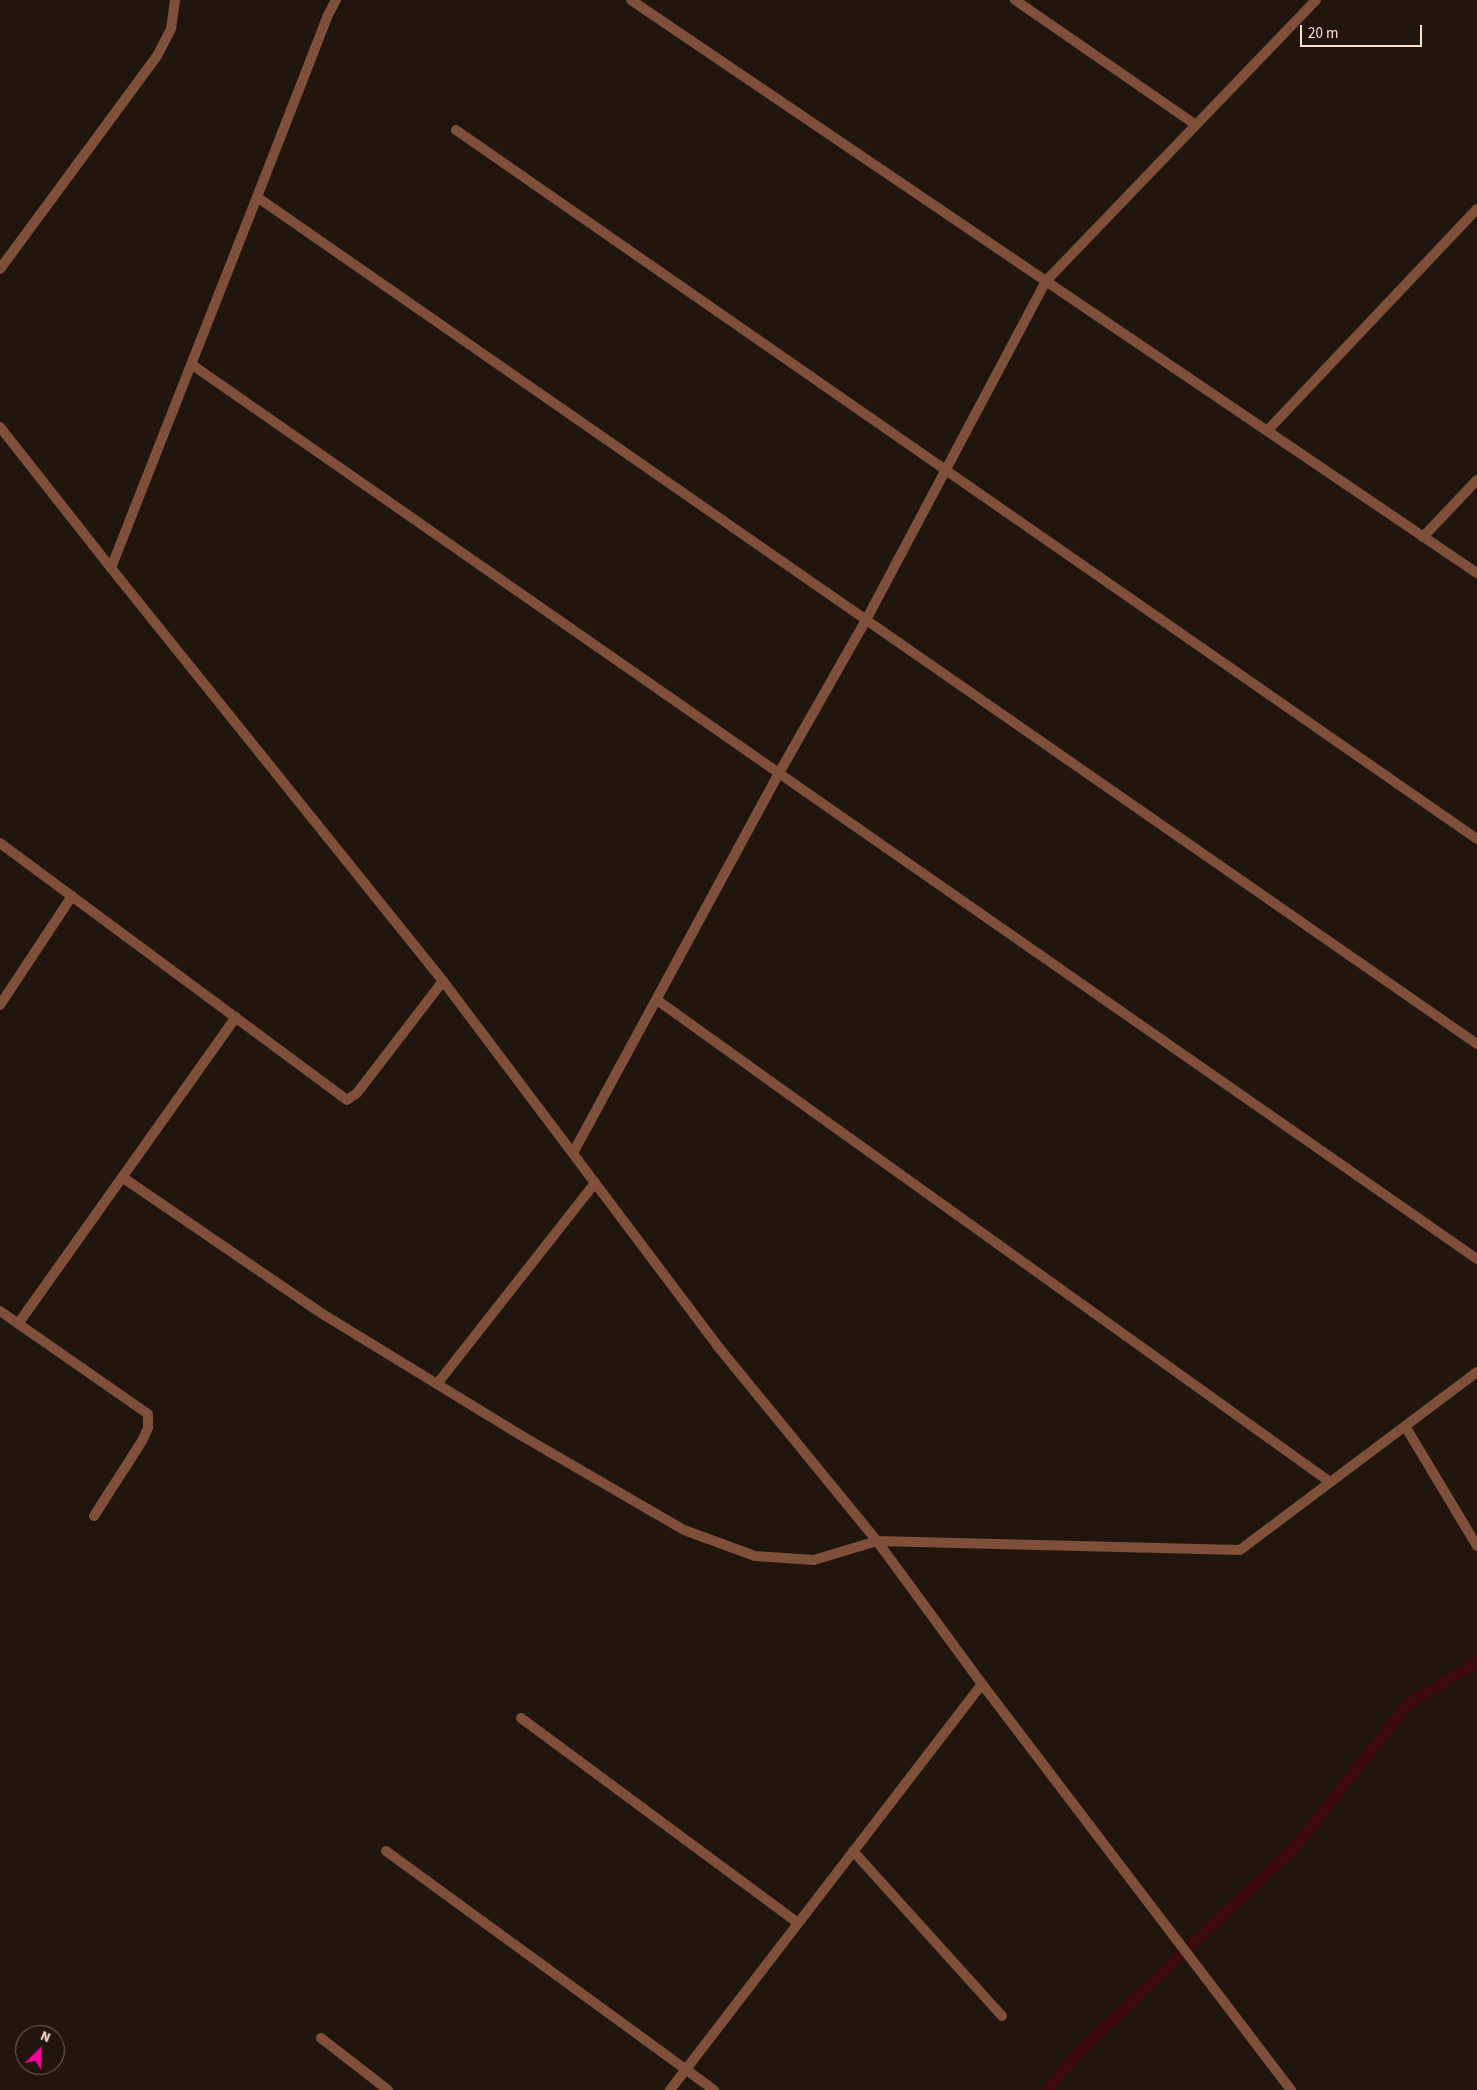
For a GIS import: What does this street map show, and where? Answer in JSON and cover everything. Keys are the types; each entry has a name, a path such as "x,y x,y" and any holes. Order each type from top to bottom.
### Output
{"street":[{"path":"0,269 157,56 171,29 175,0"},
{"path":"111,568 328,15 336,0"},
{"path":"631,0 1477,573"},
{"path":"1016,0 1196,125"},
{"path":"573,1153 779,773 866,620 1046,281 1313,1"},
{"path":"456,130 1477,839"},
{"path":"256,197 1477,1044"},
{"path":"1268,432 1477,209"},
{"path":"191,364 1477,1258"},
{"path":"0,427 443,981 720,1349 877,1541 982,1684 1291,2090"},
{"path":"1423,537 1477,480"},
{"path":"0,842 347,1100 357,1093 443,981"},
{"path":"0,1005 72,896"},
{"path":"657,1000 1330,1482"},
{"path":"18,1324 236,1016"},
{"path":"122,1177 321,1313 522,1436 684,1530 755,1556 814,1560 877,1541 1240,1550 1477,1372"},
{"path":"438,1384 595,1183"},
{"path":"0,1311 148,1414 148,1428 142,1440 94,1516"},
{"path":"1405,1426 1477,1546"},
{"path":"670,2090 982,1684"},
{"path":"521,1718 798,1923"},
{"path":"386,1851 714,2090"},
{"path":"853,1851 1002,2016"},
{"path":"321,2038 388,2090"}],"waterway":[{"path":"1047,2090 1082,2049 1296,1846 1407,1705 1477,1662"}]}
